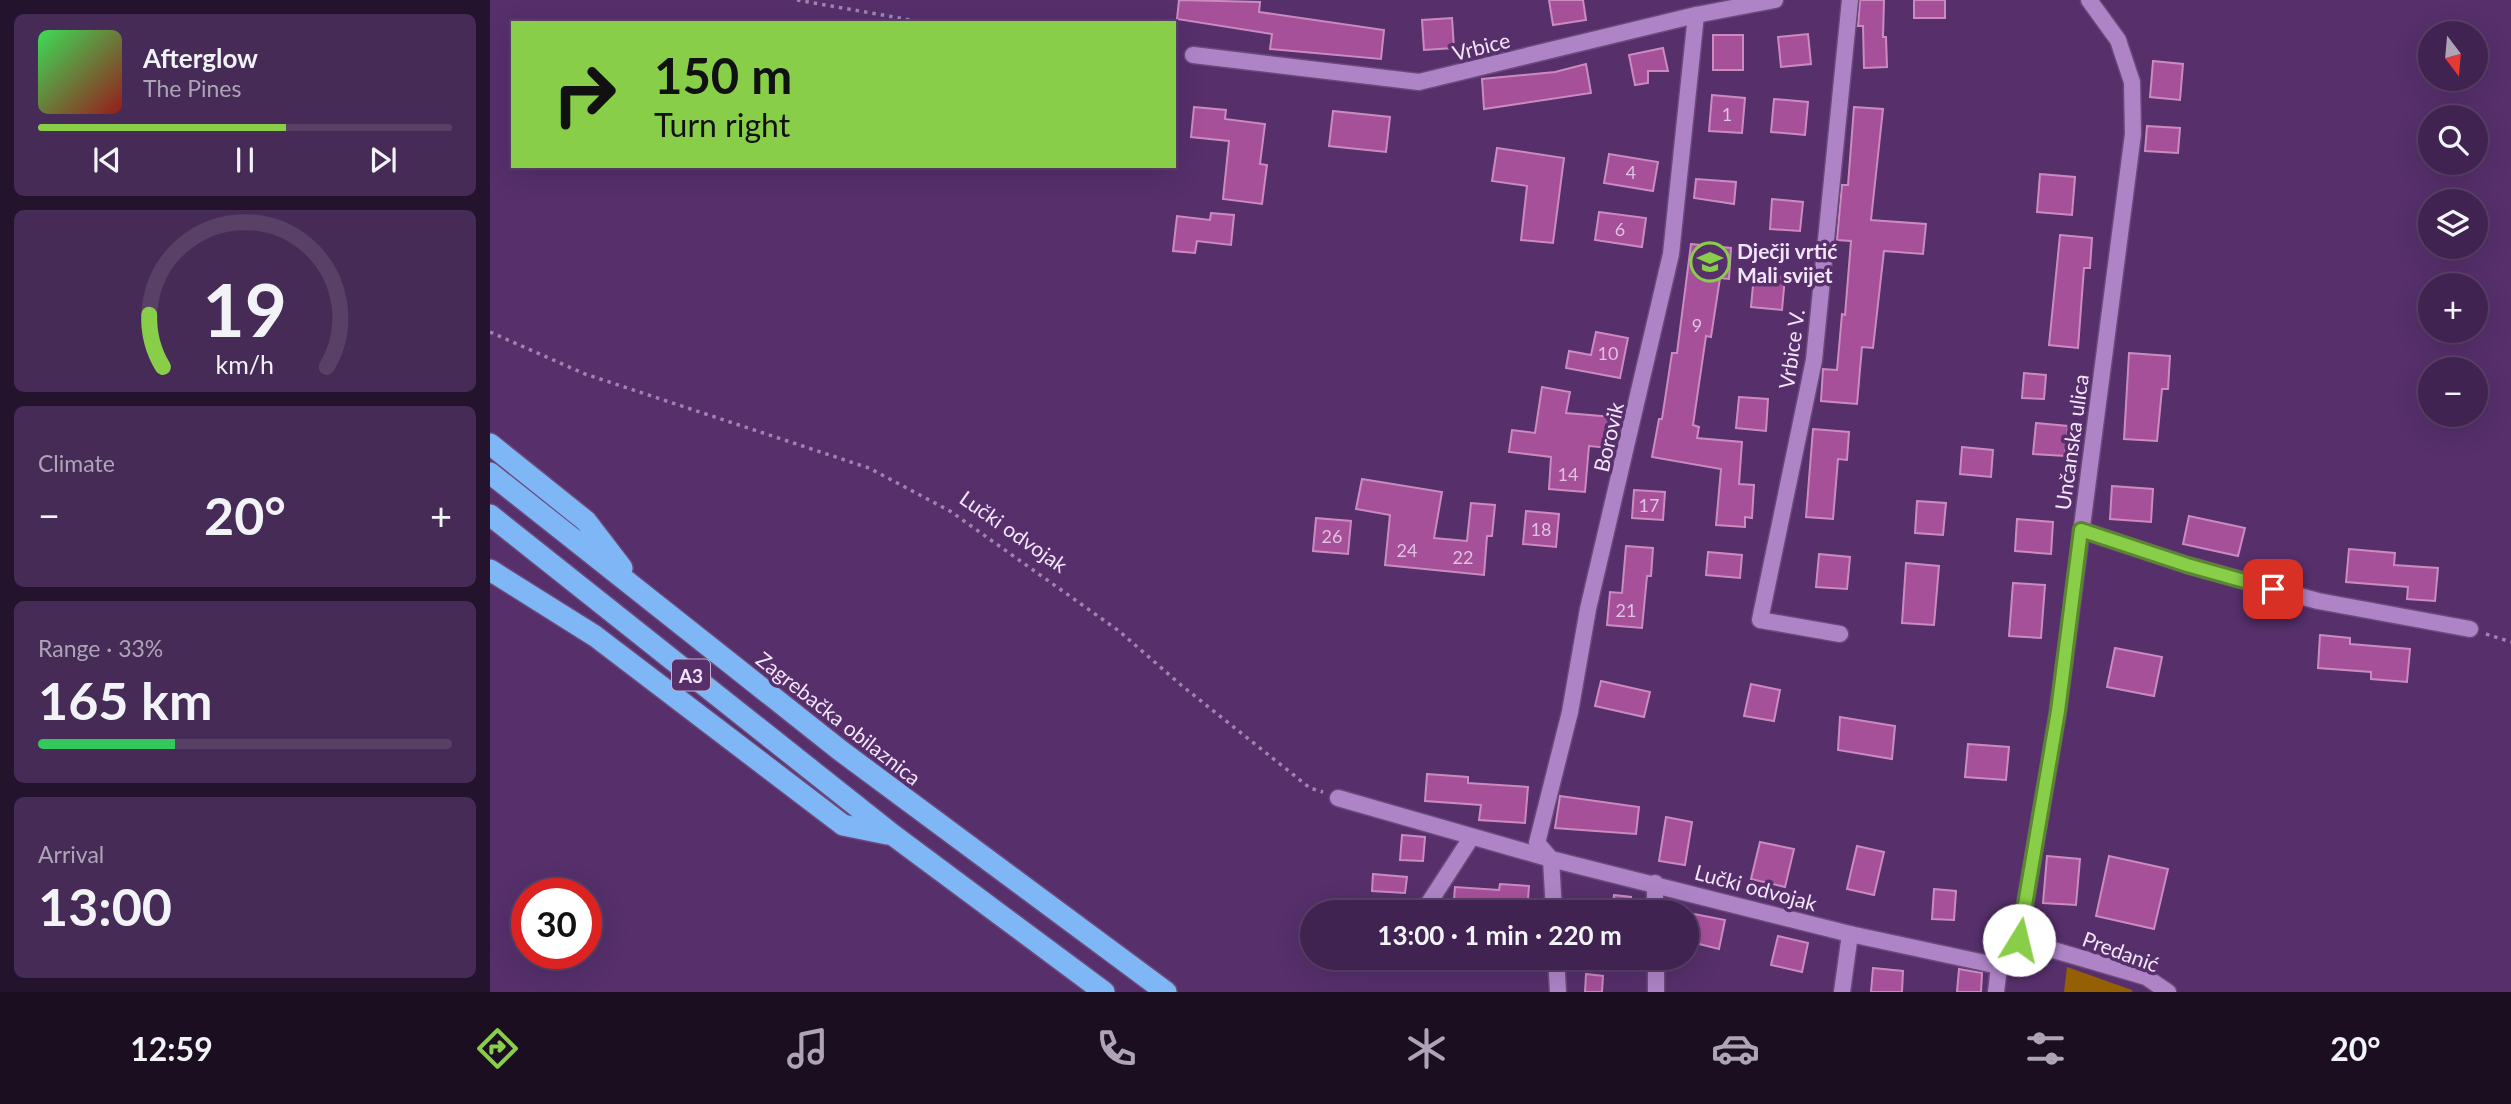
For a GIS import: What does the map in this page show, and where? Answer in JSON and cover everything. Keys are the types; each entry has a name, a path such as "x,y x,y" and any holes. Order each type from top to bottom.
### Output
{"highway":[{"path":"490,444 586,521 643,595"},
{"name":"Zagrebačka obilaznica","path":"490,472 959,841 1166,992"},
{"name":"A3","path":"490,515 893,835 1104,992"},
{"path":"490,570 595,636 843,825 893,835"}],"street":[{"name":"Vrbice","path":"1193,55 1419,82 1696,15 1774,0"},
{"name":"Vrbice V.","path":"1840,634 1760,620 1814,360 1850,0"},
{"name":"Unčanska ulica","path":"2019,940 2058,711 2133,134 2132,82 2118,40 2089,0"},
{"name":"Borovik","path":"1550,859 1537,843 1570,712 1588,609 1671,254 1696,15"},
{"path":"2081,530 2187,565 2318,601 2470,629"},
{"name":"Lučki odvojak","path":"1338,798 1550,859 1850,933 1999,966"},
{"path":"1431,900 1471,838"},
{"path":"1550,859 1552,900"},
{"path":"1655,883 1655,900"},
{"path":"1842,992 1850,933"},
{"path":"1996,992 1999,966 2019,940"},
{"name":"Predanić","path":"2019,940 2146,977 2168,992"},
{"path":"1557,970 1558,992"},
{"path":"1656,970 1656,992"}],"path":[{"path":"797,0 918,21"},
{"name":"Lučki odvojak","path":"490,332 585,374 869,468 950,511 1119,631 1181,685 1310,788 1338,798"},
{"path":"2470,629 2511,642"}],"shaded area":[{"path":"2067,967 2132,990 2132,992 2064,992"}],"building":[{"path":"1179,0 1260,2 1259,12 1384,30 1381,59 1270,49 1272,34 1177,19"},
{"path":"1549,0 1583,0 1586,20 1553,25"},
{"path":"1860,0 1884,0 1883,37 1886,37 1887,67 1864,68 1863,26 1858,26"},
{"path":"1914,0 1945,0 1945,18 1914,18"},
{"path":"1452,18 1454,48 1424,50 1422,20"},
{"path":"1808,34 1811,64 1781,67 1778,37"},
{"path":"1713,35 1743,35 1743,70 1713,70"},
{"path":"1663,48 1668,71 1648,71 1648,83 1635,85 1629,55"},
{"path":"2153,61 2183,64 2180,100 2150,97"},
{"path":"1586,64 1591,93 1484,109 1482,79 1555,72"},
{"path":"1712,95 1745,98 1742,133 1709,131"},
{"path":"1774,99 1808,102 1805,135 1771,132"},
{"path":"1194,107 1226,110 1225,119 1265,124 1260,164 1267,165 1262,204 1223,199 1229,141 1191,137"},
{"path":"1854,107 1883,109 1871,220 1926,224 1923,254 1884,251 1873,348 1862,347 1857,404 1821,401 1823,369 1837,370 1842,314 1845,315 1851,241 1837,240 1842,185 1848,185"},
{"path":"1333,111 1390,117 1386,152 1329,146"},
{"path":"2147,126 2180,128 2178,153 2145,151"},
{"path":"1497,148 1564,158 1553,243 1521,240 1527,186 1492,181"},
{"path":"1609,154 1658,162 1653,191 1604,183"},
{"path":"2040,174 2075,177 2072,215 2037,212"},
{"path":"1696,179 1736,182 1734,204 1694,198"},
{"path":"1772,199 1803,202 1800,231 1770,229"},
{"path":"1599,212 1646,218 1642,247 1595,240"},
{"path":"1211,213 1234,215 1231,245 1197,241 1195,253 1173,251 1177,216 1210,220"},
{"path":"2060,235 2092,238 2090,268 2084,268 2078,348 2049,345"},
{"path":"1691,244 1731,248 1729,279 1720,278 1711,337 1706,336 1693,425 1699,427 1697,438 1742,442 1739,484 1754,485 1752,518 1745,517 1745,527 1716,525 1721,469 1652,457 1659,419 1662,419 1672,353 1677,353"},
{"path":"1754,274 1785,277 1782,310 1751,307"},
{"path":"1596,332 1628,338 1620,378 1566,368 1569,351 1591,355"},
{"path":"2129,353 2170,356 2168,389 2162,389 2157,441 2124,439"},
{"path":"2024,373 2046,375 2044,399 2022,398"},
{"path":"1542,387 1570,392 1566,413 1613,417 1610,448 1589,446 1585,492 1549,489 1551,457 1509,452 1512,430 1535,433"},
{"path":"1739,397 1768,399 1766,431 1736,428"},
{"path":"2036,423 2068,426 2065,456 2033,454"},
{"path":"1813,429 1849,432 1847,460 1838,459 1833,519 1806,517"},
{"path":"1962,447 1993,450 1991,477 1960,474"},
{"path":"1362,479 1442,492 1434,538 1467,541 1471,503 1495,505 1492,536 1487,536 1484,575 1385,565 1390,515 1356,509"},
{"path":"2112,486 2153,489 2151,522 2110,519"},
{"path":"1634,490 1665,492 1663,520 1632,518"},
{"path":"1917,501 1946,503 1943,535 1915,533"},
{"path":"1526,511 1559,514 1556,547 1523,544"},
{"path":"2189,516 2245,528 2238,556 2183,544"},
{"path":"1316,518 1351,521 1348,554 1313,551"},
{"path":"2017,519 2053,522 2051,554 2015,551"},
{"path":"1626,546 1653,548 1651,576 1647,576 1642,628 1607,625 1610,592 1622,593"},
{"path":"2349,549 2395,553 2394,565 2438,568 2435,601 2407,599 2408,587 2346,582"},
{"path":"1708,552 1742,555 1740,578 1706,575"},
{"path":"1819,554 1850,557 1847,589 1816,587"},
{"path":"1906,563 1939,566 1934,625 1902,623"},
{"path":"2013,583 2045,585 2041,638 2009,636"},
{"path":"2320,635 2350,638 2350,644 2410,649 2407,682 2371,679 2371,672 2318,668"},
{"path":"2115,648 2162,657 2154,696 2107,687"},
{"path":"1601,681 1650,692 1644,717 1595,706"},
{"path":"1751,684 1780,690 1774,721 1744,716"},
{"path":"1840,717 1895,726 1892,759 1838,750"},
{"path":"1968,744 2009,747 2006,780 1965,777"},
{"path":"1427,774 1468,777 1468,783 1528,787 1525,823 1479,820 1481,805 1425,801"},
{"path":"1560,796 1639,807 1636,834 1555,828"},
{"path":"1666,817 1692,822 1685,865 1659,861"},
{"path":"1402,835 1425,837 1423,861 1400,860"},
{"path":"1760,842 1794,849 1785,887 1751,879"},
{"path":"1857,846 1884,852 1874,895 1847,889"},
{"path":"2047,856 2080,859 2076,905 2043,903"},
{"path":"2109,856 2168,869 2154,929 2096,916"},
{"path":"1373,874 1407,877 1405,893 1372,891"},
{"path":"1500,884 1529,886 1528,900 1454,900 1455,887 1499,890"},
{"path":"1934,889 1956,891 1954,920 1932,919"},
{"path":"1614,895 1631,897 1631,900 1613,900"},
{"path":"1699,915 1725,920 1719,949 1699,944"},
{"path":"1778,936 1808,943 1802,972 1771,965"},
{"path":"1873,968 1903,971 1902,992 1871,992"},
{"path":"1959,969 1982,973 1981,992 1957,992"},
{"path":"1586,974 1603,976 1602,992 1585,992"}],"place":[{"name":"Dječji vrtić Mali svijet","path":"1710,262"}],"route":[{"path":"2019,940 2058,711 2081,530 2187,565 2273,589"}]}
